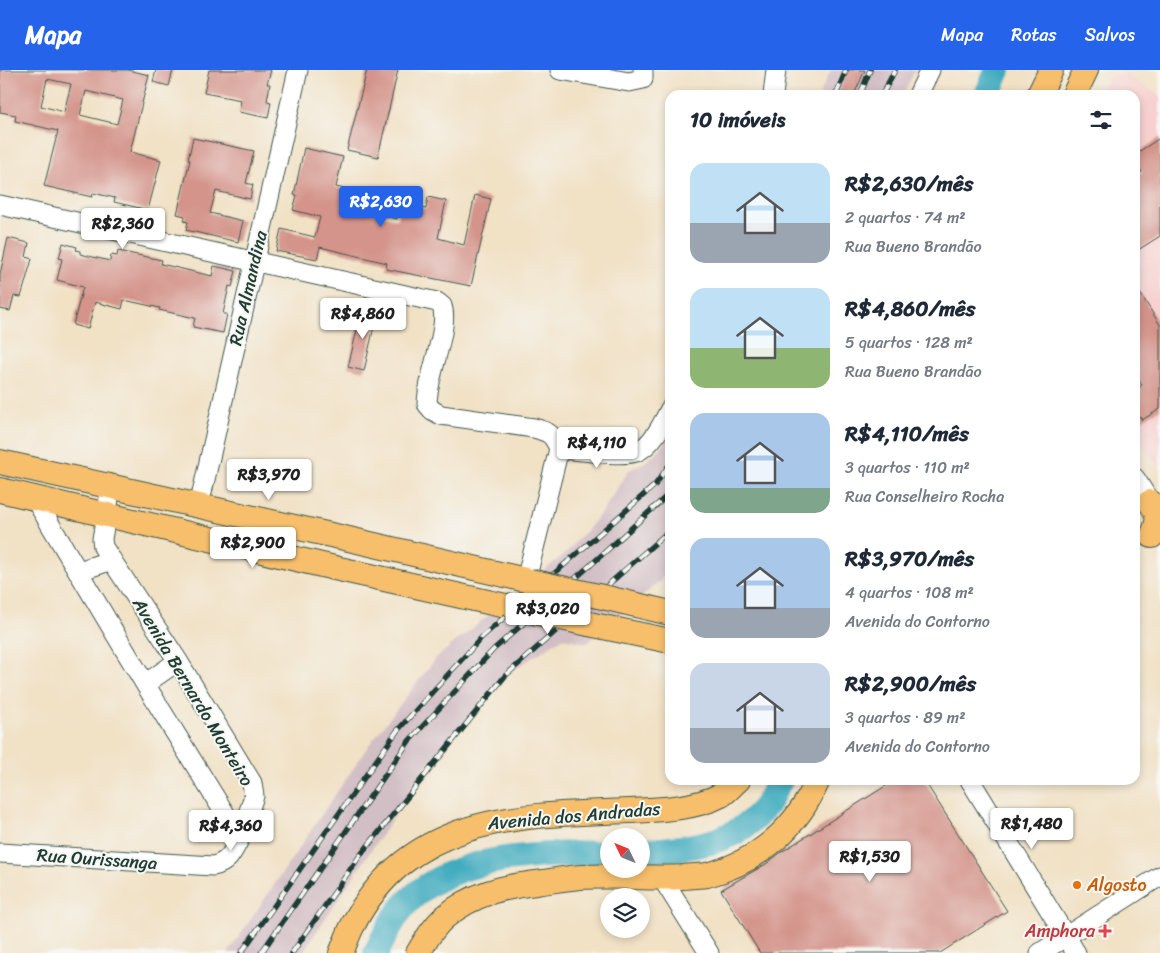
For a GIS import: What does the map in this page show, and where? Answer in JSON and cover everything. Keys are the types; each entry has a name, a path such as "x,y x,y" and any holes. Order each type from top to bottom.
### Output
{"main road":[{"path":"1041,90 1051,70"},
{"path":"1076,90 1086,70"},
{"path":"0,462 665,612"},
{"path":"0,490 348,571 665,640"},
{"path":"1148,503 1156,510 1159,522 1149,538"},
{"name":"Avenida dos Andradas","path":"341,953 352,925 382,882 401,863 422,848 443,837 489,822 652,810 702,802 722,794 732,785"},
{"path":"418,953 444,918 463,904 506,887 582,877 662,878 706,875 747,860 772,842 793,823 816,785"}],"street":[{"name":"Rua Almandina","path":"199,506 298,70"},
{"path":"560,70 629,82 643,75"},
{"path":"774,90 776,70"},
{"path":"920,90 930,70"},
{"path":"0,205 431,300 442,306 445,319 428,384 427,404 432,410 441,415 534,428 547,431 555,438 558,449 528,581"},
{"path":"558,449 611,453 636,452 653,438 665,418"},
{"name":"Avenida Bernardo Monteiro","path":"111,487 102,543 178,661 252,783 254,796 240,838"},
{"path":"1140,488 1148,503"},
{"name":"Avenida Bernardo Monteiro","path":"36,498 145,684 240,838"},
{"path":"79,570 112,560"},
{"path":"145,684 178,661"},
{"path":"973,785 1076,953"},
{"name":"Rua Ourissanga","path":"0,853 213,866 228,860 240,838"},
{"path":"1040,953 1160,876"},
{"path":"662,878 710,953"}],"shaded area":[{"path":"831,70 915,70 905,90 821,90"},
{"path":"1126,74 1160,96 1160,465 1153,460 1140,440 1140,90 1102,90 1106,81 1112,76"},
{"path":"665,442 665,574 659,582 587,643 562,638 496,682 473,712 423,769 393,818 302,953 228,953 369,745 437,657 567,552 602,512 629,470 645,462 661,448"}],"building":[{"path":"0,70 128,70 149,75 130,152 161,160 148,210 114,202 115,198 93,193 92,197 44,186 58,131 15,121 16,115 0,112","holes":["47,79 71,84 64,112 41,106","86,91 123,100 117,124 80,115"]},
{"path":"156,70 173,70 169,86 153,82"},
{"path":"209,70 271,70 267,84 270,84 267,101 271,102 268,118 239,112 241,100 204,93"},
{"path":"367,70 398,70 378,157 347,150"},
{"path":"848,70 865,70 856,90 840,90"},
{"path":"193,138 254,151 246,183 253,185 250,199 216,191 210,213 243,221 238,242 186,230 188,222 184,221 185,216 177,214 190,160 188,160"},
{"path":"1160,138 1160,236 1140,249 1140,173 1142,172 1140,169 1140,151"},
{"path":"304,148 343,157 336,187 353,191 350,208 397,219 400,204 426,209 428,197 446,201 438,238 464,245 475,195 491,199 471,286 386,269 387,263 320,247 317,259 276,251 281,229 315,237 320,217 293,210 297,195 294,195"},
{"path":"8,238 29,243 26,257 32,259 21,297 14,296 10,311 0,309 0,274"},
{"path":"63,243 77,247 76,250 80,251 80,254 110,261 111,255 117,256 118,251 162,260 161,264 212,276 214,266 236,271 232,287 229,286 223,314 227,314 223,333 193,327 195,318 124,300 122,309 95,302 88,329 73,325 83,287 57,280 62,259 59,258"},
{"path":"1140,293 1160,325 1160,409 1142,420 1140,417 1140,386 1142,385 1140,382"},
{"path":"362,309 377,313 364,371 348,367"},
{"path":"887,785 927,785 1007,911 940,953 760,953 721,890 766,864 783,851"}],"waterway":[{"path":"989,90 998,70"},
{"path":"650,850 693,846 727,836 755,818 767,804 777,785"},
{"path":"376,953 391,923 403,907 423,889 446,875 472,866 499,860 600,853"}],"railway":[{"path":"838,90 846,70"},
{"path":"862,90 870,70"},
{"path":"885,90 895,70"},
{"path":"241,953 397,731 482,637 655,485 665,471"},
{"path":"261,953 409,741 494,649 665,498"},
{"path":"292,953 359,857 505,676 665,534"}],"place":[{"name":"Algosto","path":"1077,885"},
{"name":"Amphora","path":"1105,931"}]}
